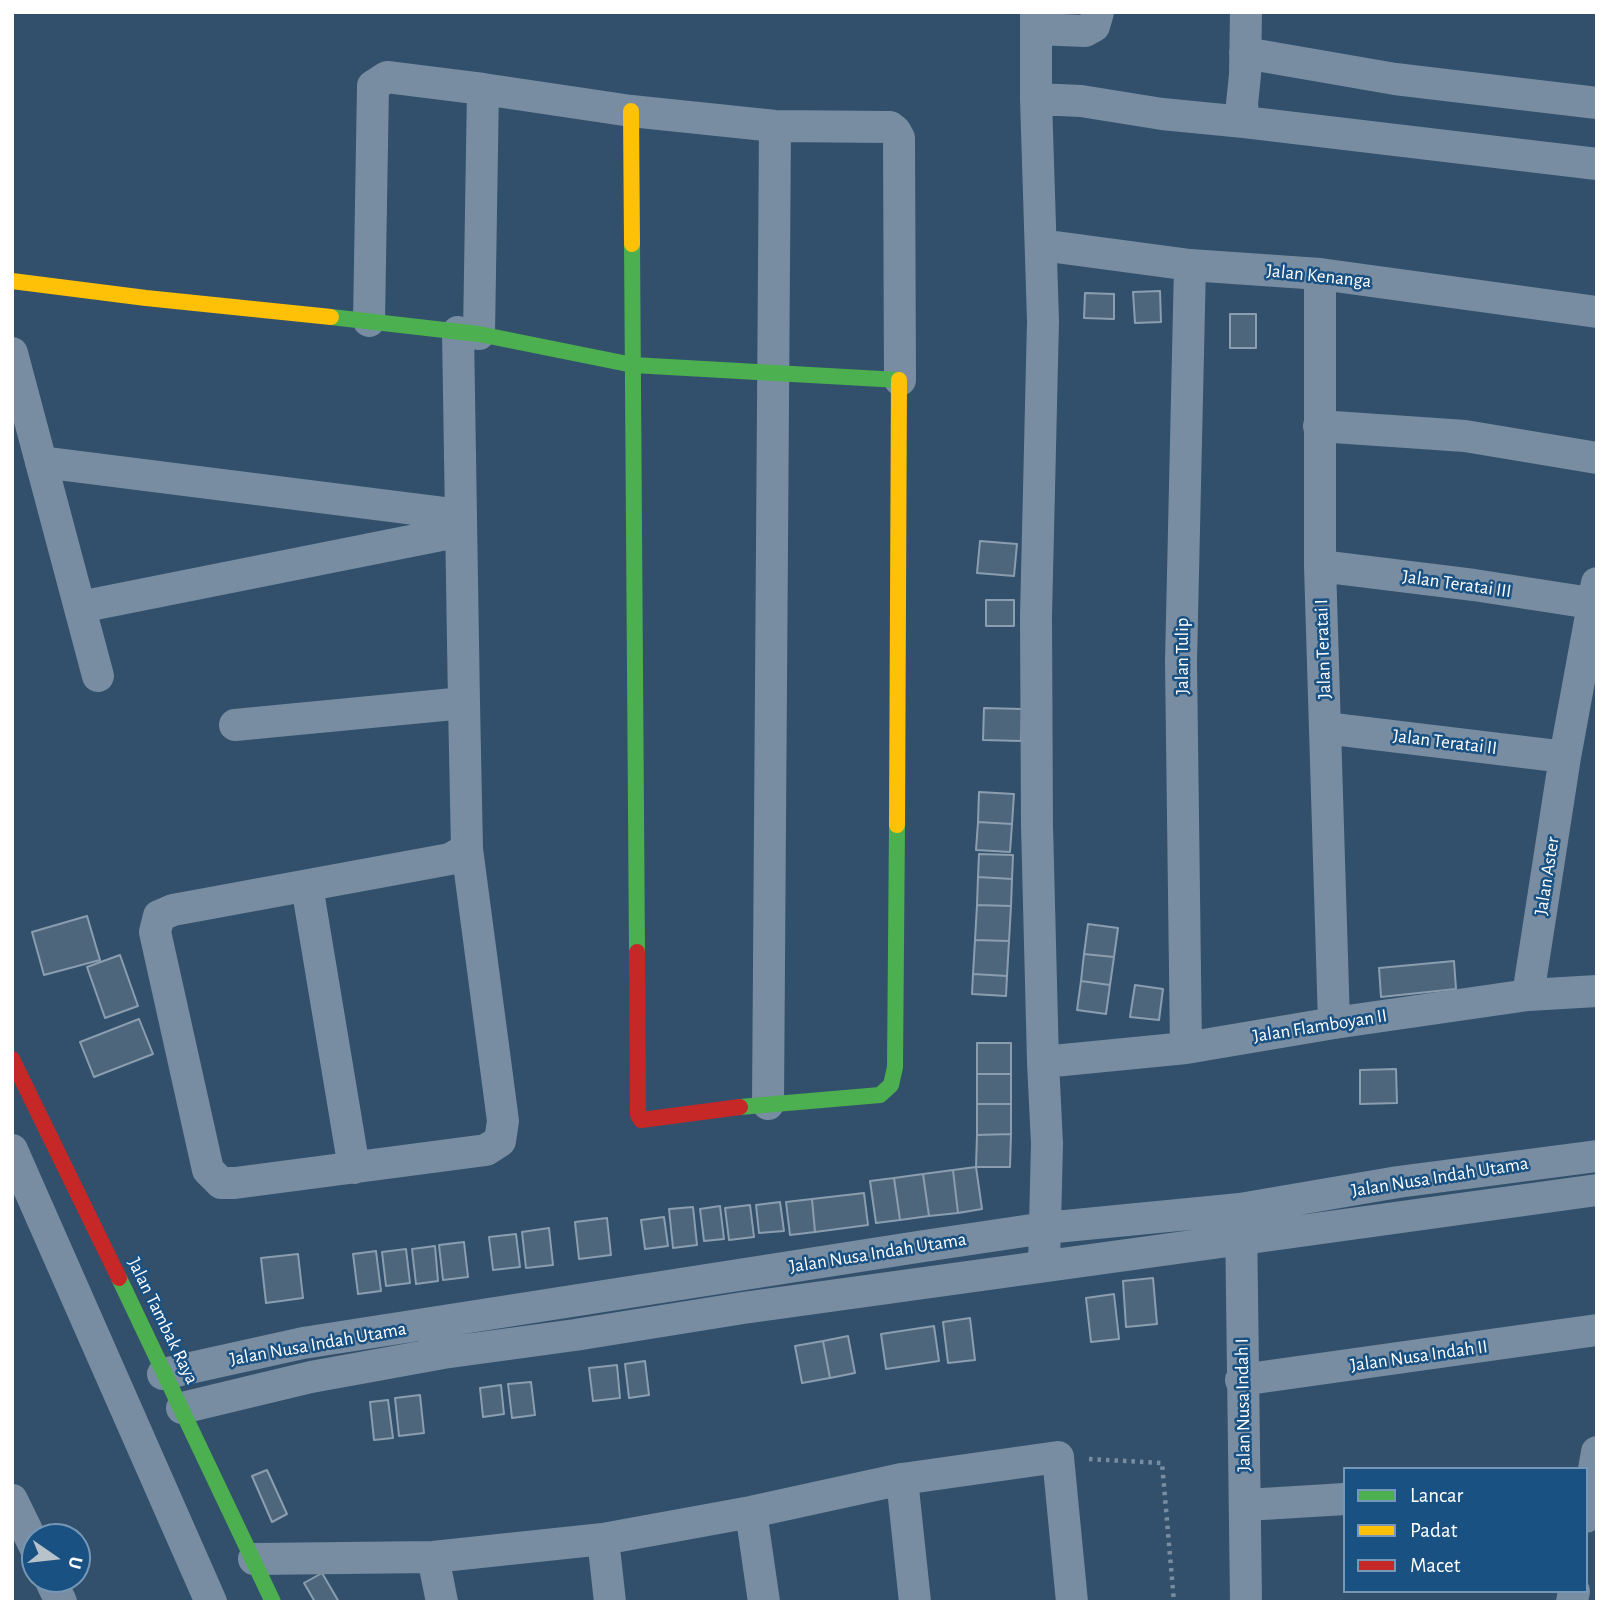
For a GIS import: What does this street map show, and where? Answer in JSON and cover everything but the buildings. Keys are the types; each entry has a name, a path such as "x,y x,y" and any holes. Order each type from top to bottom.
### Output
{"street":[{"path":"1044,1266 1047,1144 1037,825 1036,616 1043,321 1036,21 1085,31 1094,26 1098,12"},
{"path":"1244,88 1246,12"},
{"path":"369,321 373,86 387,77 631,111 775,126 890,127 899,138 895,1067 891,1085 880,1096 768,1104 641,1120 638,1115 631,111"},
{"path":"1036,99 1081,101 1163,114 1244,88 1395,79 1597,103"},
{"path":"1244,88 1597,164"},
{"path":"467,849 450,859 173,911 159,916 155,932 208,1170 221,1183 486,1150 500,1141 503,1121 467,849 461,523 468,333 483,89"},
{"path":"768,1104 775,126"},
{"name":"Jalan Kenanga","path":"1041,245 1190,265 1320,274 1597,312"},
{"name":"Jalan Tulip","path":"1186,1048 1181,662 1190,265"},
{"name":"Jalan Teratai I","path":"1320,274 1320,566 1334,1023"},
{"path":"12,281 468,333 633,365 900,380"},
{"path":"12,353 98,676"},
{"path":"1319,426 1465,436 1597,458"},
{"path":"41,462 461,523"},
{"path":"80,607 461,523"},
{"name":"Jalan Teratai III","path":"1320,566 1595,597"},
{"name":"Jalan Aster","path":"1528,995 1565,757 1595,597"},
{"path":"235,725 464,703"},
{"name":"Jalan Teratai II","path":"1325,728 1565,757"},
{"path":"307,886 354,1168"},
{"name":"Jalan Flamboyan II","path":"1043,1062 1186,1048 1528,995 1597,992"},
{"name":"Jalan Tambak Raya","path":"12,1059 273,1602"},
{"path":"12,1150 211,1602"},
{"name":"Jalan Nusa Indah Utama","path":"182,1408 312,1377 443,1353 1044,1266 1241,1223 1398,1182 1597,1156"},
{"name":"Jalan Nusa Indah Utama","path":"163,1374 303,1343 1045,1228 1241,1223 1597,1189"},
{"name":"Jalan Nusa Indah I","path":"1241,1223 1246,1602"},
{"name":"Jalan Nusa Indah II","path":"1241,1380 1597,1330"},
{"path":"254,1559 433,1557 603,1539 751,1512 902,1479 1058,1457 1072,1602"},
{"path":"1588,1502 1592,1472"},
{"path":"902,1479 915,1602"},
{"path":"1246,1505 1343,1499"},
{"path":"12,1500 23,1523"},
{"path":"751,1512 764,1602"},
{"path":"603,1539 610,1602"},
{"path":"433,1557 442,1602"}],"path":[{"path":"1058,1457 1162,1463 1174,1602"}],"traffic: fast":[{"path":"632,244 637,952"},
{"path":"331,317 479,334 633,365 899,380"},
{"path":"740,1107 880,1095 891,1085 895,1067 897,825"},
{"path":"119,1278 273,1602"}],"traffic: slow":[{"path":"631,111 632,244"},
{"path":"12,281 331,317"},
{"path":"897,825 899,380"}],"traffic: jam":[{"path":"637,952 638,1115 641,1120 740,1107"},
{"path":"12,1059 119,1278"}]}
